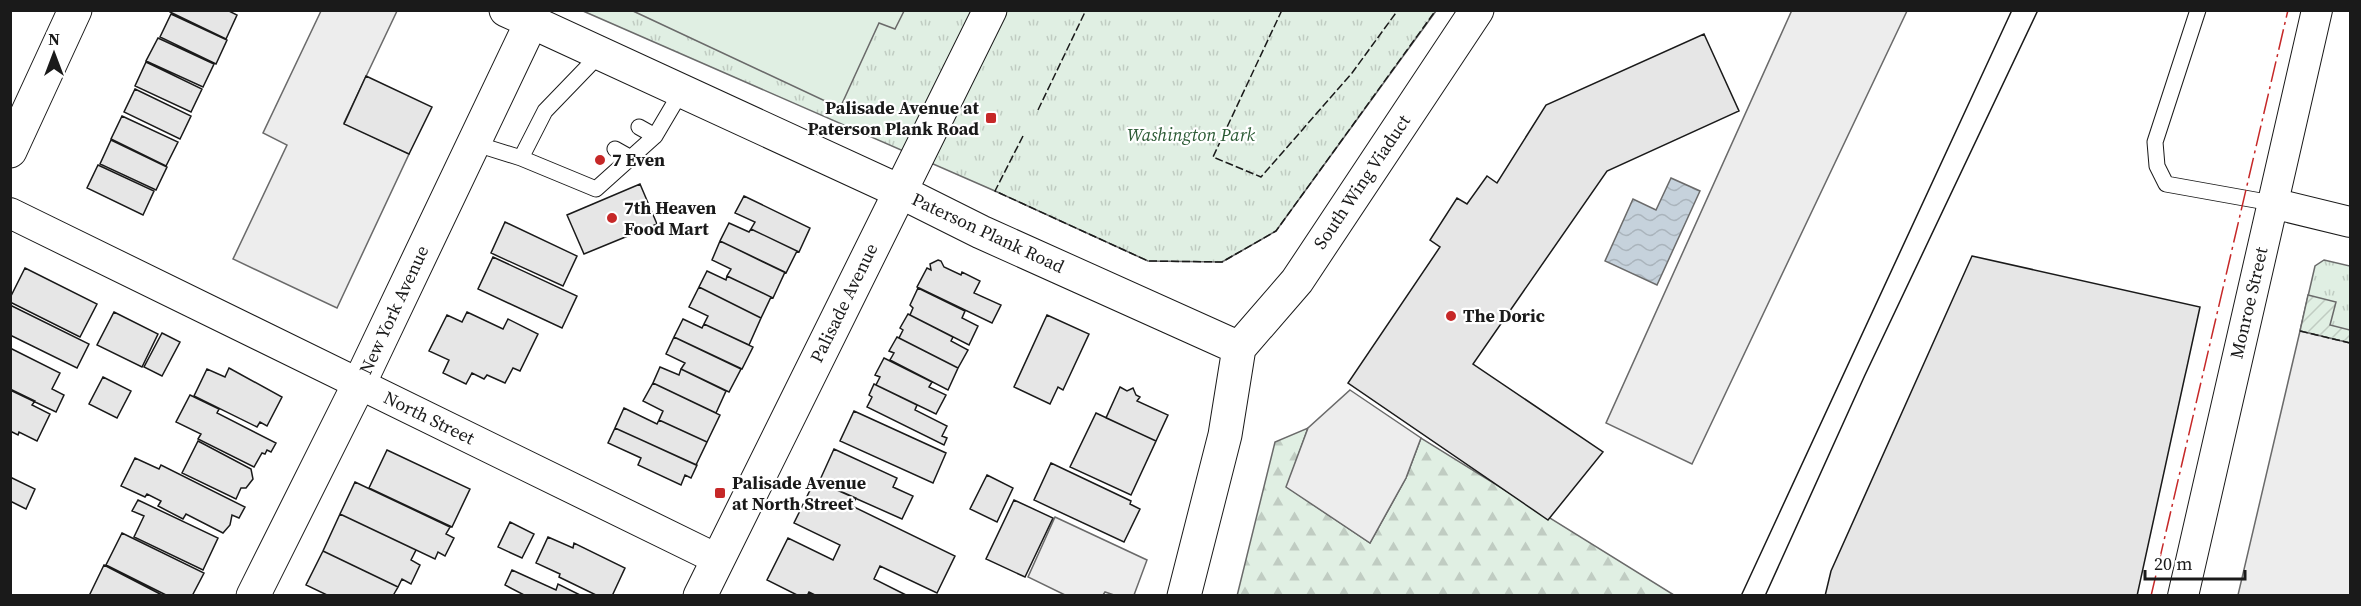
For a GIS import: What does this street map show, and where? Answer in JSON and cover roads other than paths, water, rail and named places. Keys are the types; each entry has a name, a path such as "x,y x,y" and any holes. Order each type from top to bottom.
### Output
{"main road":[{"path":"10,151 75,10"},
{"name":"Palisade Avenue","path":"700,596 990,10"},
{"name":"South Wing Viaduct","path":"1239,348 1297,281 1477,10"},
{"name":"Paterson Plank Road","path":"519,17 899,191 981,232 1239,348"},
{"name":"New York Avenue","path":"253,596 358,384 473,143 519,17"},
{"path":"1184,596 1224,435 1239,348"}],"street":[{"name":"Monroe Street","path":"2183,596 2316,10"},
{"path":"2272,203 2350,222"},
{"name":"North Street","path":"10,213 717,559"}],"lane":[{"path":"2198,10 2155,142 2157,166 2166,184 2272,203"},
{"path":"521,158 551,114 574,90 600,54"},
{"path":"473,143 521,158 596,189 604,174 631,158 655,136 681,92"},
{"path":"639,127 655,136"},
{"path":"615,149 631,158"}],"water":[{"path":"1671,178 1700,191 1657,285 1605,261 1633,199 1656,210"}],"tram line":[{"path":"1741,596 2012,10"},
{"path":"1765,596 1865,375 2038,10"}],"place":[{"name":"Palisade Avenue at Paterson Plank Road","path":"991,118"},
{"name":"7 Even","path":"600,160"},
{"name":"7th Heaven Food Mart","path":"612,218"},
{"name":"The Doric","path":"1451,316"},
{"name":"Palisade Avenue at North Street","path":"720,493"}],"park label":[{"name":"Washington Park","path":"1191,135"}]}
